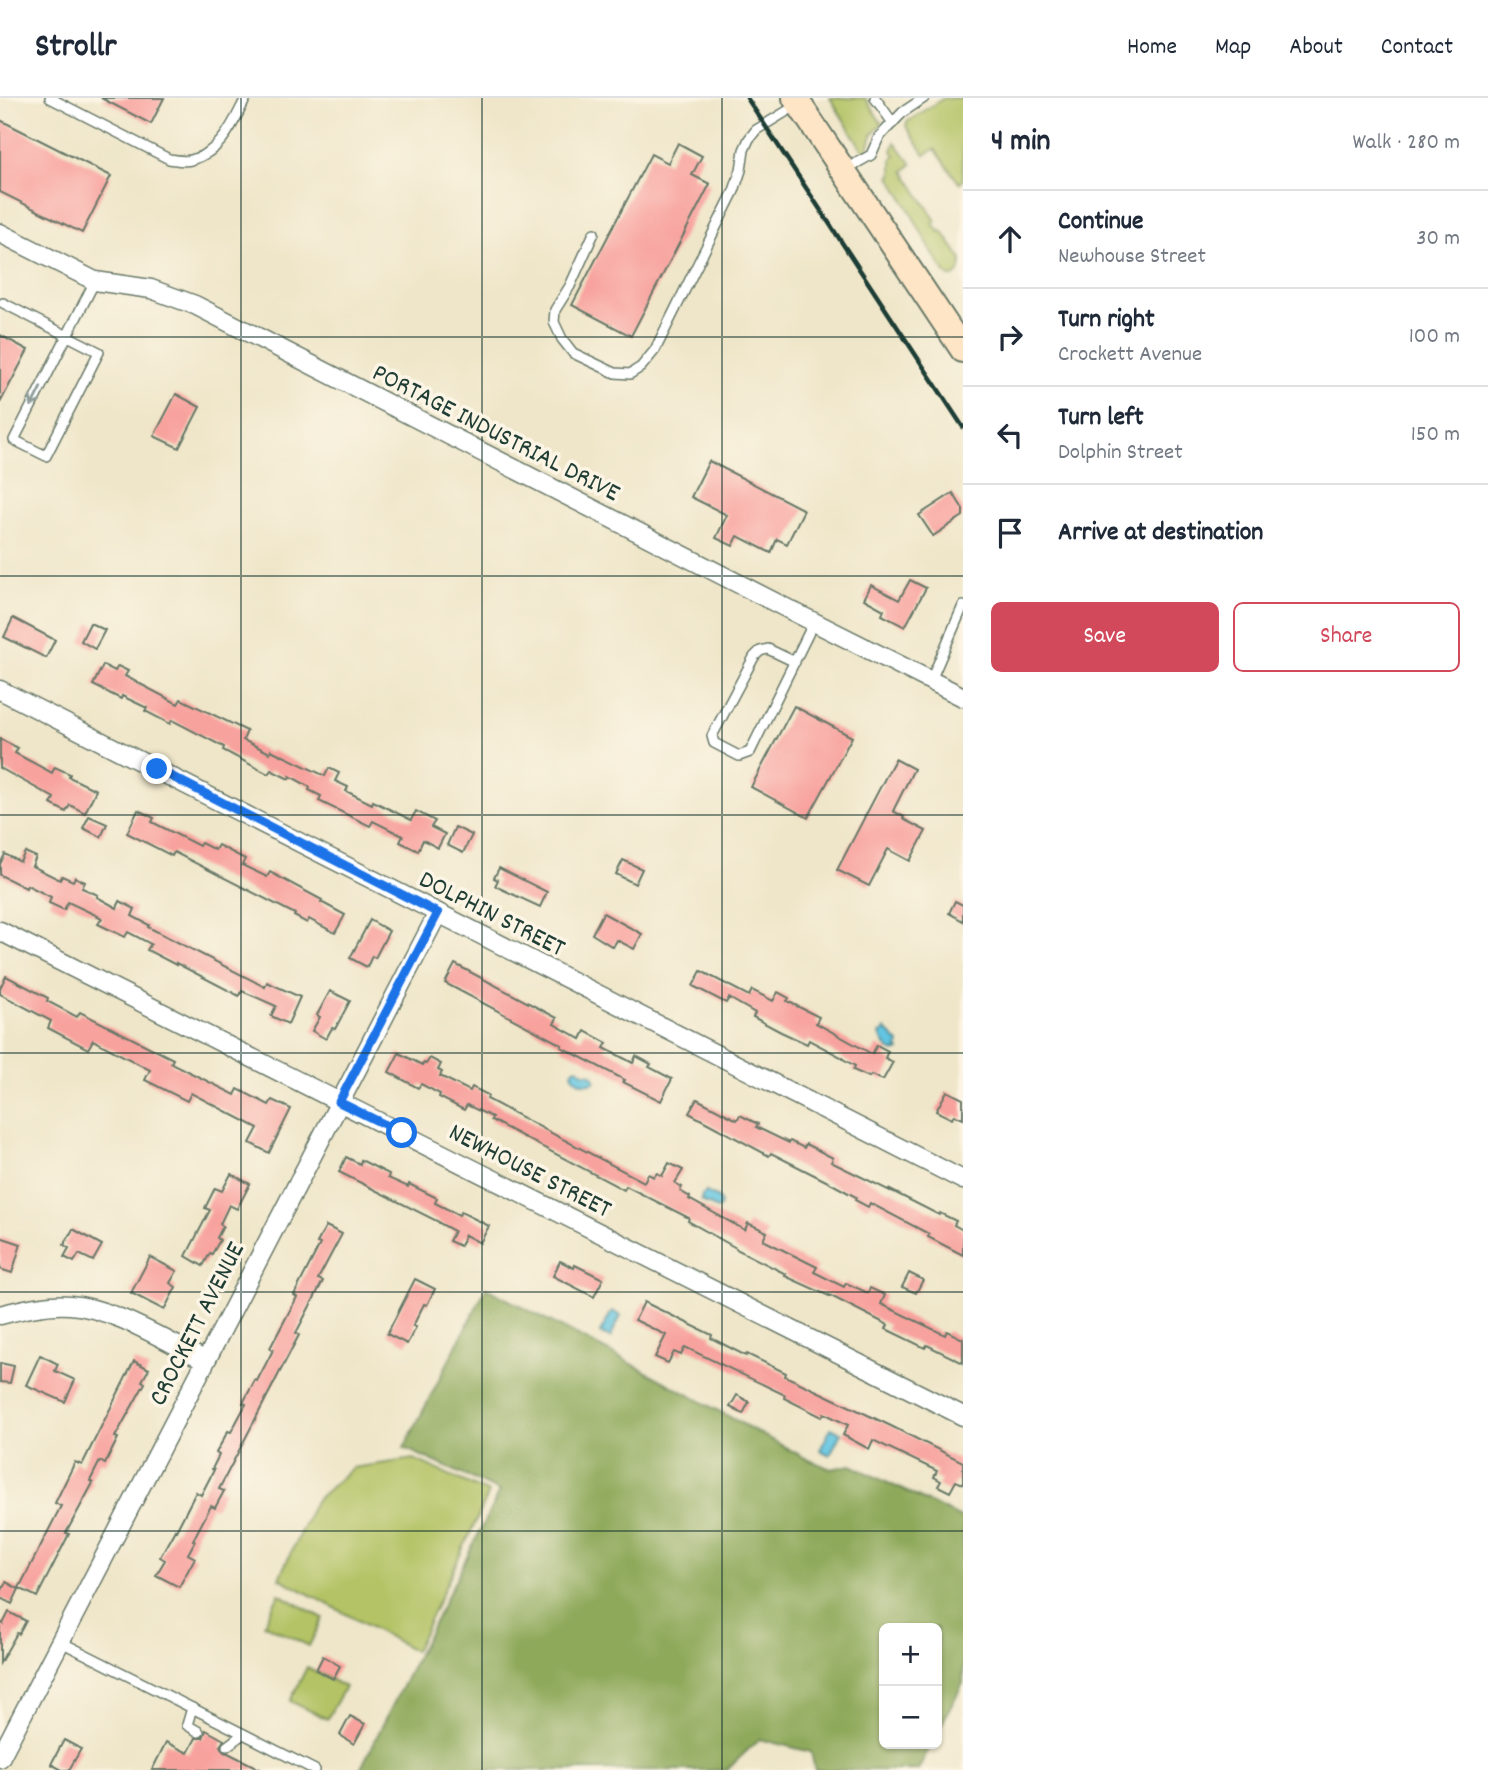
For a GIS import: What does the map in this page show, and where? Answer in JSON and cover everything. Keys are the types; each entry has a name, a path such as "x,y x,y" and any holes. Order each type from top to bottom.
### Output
{"main road":[{"path":"797,101 963,350"}],"street":[{"name":"PORTAGE INDUSTRIAL DRIVE","path":"0,233 95,281 151,289 195,305 963,696"},
{"name":"DOLPHIN STREET","path":"0,690 963,1180"},
{"name":"CROCKETT AVENUE","path":"0,1758 438,913"},
{"name":"NEWHOUSE STREET","path":"0,931 963,1416"},
{"path":"0,1315 43,1306 69,1305 94,1309 119,1317 205,1360"}],"lane":[{"path":"50,98 169,159 190,160 215,148 227,134 246,98"},
{"path":"875,98 893,123"},
{"path":"843,171 871,155 879,137 903,112 924,98"},
{"path":"594,233 555,310 554,322 562,340 573,353 615,373 630,374 641,368 655,351 673,317 734,191 749,139 756,130 797,101"},
{"path":"3,303 66,336 99,352 46,456 14,440 66,336 95,281"},
{"path":"931,680 963,606"},
{"path":"795,662 768,649 760,651 754,657 712,736 714,743 739,756 750,752 795,662 814,622"},
{"path":"61,1642 315,1770"},
{"path":"192,1708 187,1725 199,1732"},
{"path":"227,1746 243,1734"}],"green space":[{"path":"830,98 865,98 882,124 872,135 868,149 862,149"},
{"path":"944,98 963,98 963,180 959,183 935,149 925,155 906,126 907,122"},
{"path":"895,142 912,164 904,171 936,221 933,223 939,232 942,231 962,260 959,273 953,277 946,274 938,262 890,177"},
{"path":"486,1288 807,1459 831,1469 851,1465 963,1519 963,1683 942,1723 942,1623 879,1623 879,1749 928,1749 918,1770 815,1770 811,1752 759,1739 727,1770 360,1770 500,1491 404,1448"},
{"path":"414,1459 489,1493 415,1651 279,1578 315,1501 352,1468"},
{"path":"279,1594 323,1618 309,1646 264,1624"},
{"path":"307,1667 345,1687 327,1719 290,1701"}],"water":[{"path":"885,1029 899,1043 900,1050 890,1050 885,1045 880,1035"},
{"path":"578,1068 592,1075 594,1082 578,1081 572,1073"},
{"path":"706,1192 718,1198 720,1207 717,1209 701,1200"},
{"path":"612,1311 621,1316 610,1338 600,1333"},
{"path":"831,1428 841,1433 830,1455 820,1450"}],"building":[{"path":"101,98 164,98 151,124"},
{"path":"0,120 111,176 82,233 0,192"},
{"path":"678,143 702,156 692,175 710,184 631,336 572,305 651,154 668,163"},
{"path":"0,335 28,350 0,403"},
{"path":"176,394 200,407 179,448 154,436"},
{"path":"709,461 804,510 787,544 777,539 771,553 738,536 733,546 716,538 727,515 691,497"},
{"path":"953,493 963,509 963,516 933,536 919,515"},
{"path":"910,580 926,588 905,627 882,615 884,610 864,599 871,585 899,600"},
{"path":"13,618 55,640 46,658 4,637"},
{"path":"90,623 105,630 95,649 81,641"},
{"path":"103,665 115,671 118,666 128,671 125,676 178,704 181,699 247,731 243,740 270,753 271,750 325,776 329,768 339,773 335,781 348,787 346,791 372,804 373,801 411,820 416,811 435,821 431,827 445,834 438,848 423,840 418,851 400,842 403,836 373,821 370,826 319,801 321,796 290,776 289,779 271,770 268,774 172,720 170,724 145,711 147,708 93,685"},
{"path":"794,706 852,737 808,818 751,787"},
{"path":"0,739 18,748 15,753 52,773 55,767 96,790 85,813 70,805 66,812 51,804 54,798 0,768"},
{"path":"895,759 914,769 893,811 926,831 910,861 888,849 869,886 837,870"},
{"path":"138,810 154,818 152,822 199,846 201,843 215,850 218,845 245,859 242,865 267,877 270,872 322,900 321,902 345,915 335,933 309,919 307,923 294,916 295,914 174,852 172,856 127,833"},
{"path":"89,816 107,824 101,837 83,828"},
{"path":"455,827 472,835 463,853 447,845"},
{"path":"25,852 36,857 32,866 60,880 62,876 73,881 75,877 85,882 82,888 117,908 120,901 135,909 132,916 149,925 148,927 265,987 267,982 300,997 288,1024 271,1016 276,1006 242,991 239,996 147,950 151,944 128,932 125,937 98,924 102,918 68,902 64,910 49,903 51,897 0,875 0,864 5,854 20,862"},
{"path":"623,860 642,869 635,884 616,874"},
{"path":"499,868 547,892 540,907 495,886 498,880 494,878"},
{"path":"955,901 963,905 963,921 949,913"},
{"path":"603,913 642,934 634,949 617,940 613,947 592,934"},
{"path":"370,920 389,931 375,958 372,956 367,967 350,958"},
{"path":"455,964 557,1018 554,1024 581,1039 585,1031 607,1043 604,1048 633,1063 636,1056 651,1064 649,1067 672,1079 661,1101 445,983"},
{"path":"701,971 749,996 752,990 773,1001 778,992 789,998 787,1001 819,1017 816,1023 872,1054 877,1045 888,1051 885,1058 893,1062 883,1080 853,1070 855,1066 843,1058 809,1040 807,1044 781,1032 753,1017 755,1013 729,998 726,1003 693,986"},
{"path":"6,976 77,1017 80,1012 173,1059 171,1063 235,1095 238,1089 269,1105 272,1100 291,1109 269,1153 250,1143 258,1128 191,1093 187,1101 145,1080 150,1070 93,1040 88,1049 48,1028 51,1021 0,994"},
{"path":"330,991 350,1001 335,1029 332,1028 326,1039 312,1031"},
{"path":"399,1053 422,1065 430,1058 441,1064 438,1070 442,1072 440,1076 470,1091 472,1087 488,1095 487,1099 644,1182 648,1174 654,1177 657,1173 662,1176 669,1163 683,1170 675,1183 682,1187 680,1191 690,1197 689,1199 745,1230 748,1223 767,1232 763,1240 817,1267 814,1272 844,1287 846,1283 868,1293 870,1288 885,1295 881,1304 945,1335 947,1331 963,1339 963,1363 886,1329 888,1325 785,1276 786,1274 688,1221 689,1218 626,1186 624,1190 491,1120 492,1117 467,1105 464,1110 421,1084 418,1088 389,1072"},
{"path":"947,1091 963,1099 963,1119 954,1115 952,1119 936,1111"},
{"path":"697,1099 737,1120 740,1115 758,1124 756,1127 789,1143 790,1141 804,1148 806,1144 833,1158 831,1162 956,1221 954,1225 963,1230 963,1255 870,1203 868,1207 832,1184 771,1153 769,1156 689,1113"},
{"path":"346,1157 360,1164 361,1160 389,1174 388,1178 408,1187 409,1184 437,1198 435,1203 489,1226 480,1243 465,1235 460,1246 449,1241 454,1231 339,1172"},
{"path":"231,1174 250,1184 237,1209 229,1205 220,1224 223,1226 217,1238 220,1240 203,1266 186,1256 210,1210 205,1208 215,1188 222,1191"},
{"path":"326,1226 342,1234 318,1279 323,1281 296,1333 299,1335 219,1489 224,1491 215,1508 211,1506 193,1540 195,1541 188,1554 195,1558 179,1587 156,1575 165,1560 160,1557 196,1492 201,1495 214,1470 212,1469 219,1455 216,1453 228,1431 231,1432 246,1404 243,1403 273,1350 270,1348 297,1297 294,1295 320,1244 317,1243"},
{"path":"73,1229 102,1245 93,1261 79,1254 74,1262 64,1257 69,1248 64,1245"},
{"path":"0,1237 21,1244 12,1273 0,1269"},
{"path":"150,1257 177,1271 170,1283 176,1287 164,1310 131,1293"},
{"path":"560,1261 574,1268 575,1265 603,1279 594,1297 553,1276"},
{"path":"909,1273 923,1280 916,1293 902,1287"},
{"path":"415,1279 435,1289 427,1305 424,1304 407,1344 387,1334"},
{"path":"644,1302 712,1335 711,1338 746,1356 747,1354 786,1373 785,1376 963,1462 963,1484 956,1481 950,1492 938,1486 941,1481 934,1477 937,1471 873,1440 869,1449 843,1435 848,1425 824,1413 822,1417 784,1398 785,1395 685,1347 681,1355 674,1352 668,1363 655,1357 666,1335 635,1320"},
{"path":"40,1355 58,1364 55,1371 75,1380 65,1402 26,1385"},
{"path":"134,1361 149,1369 142,1381 145,1383 115,1437 118,1438 105,1464 100,1461 90,1481 93,1483 66,1533 69,1534 37,1597 19,1588 61,1506 55,1503 75,1462 82,1465"},
{"path":"0,1363 14,1366 10,1383 0,1382"},
{"path":"737,1395 749,1402 743,1414 730,1407"},
{"path":"6,1582 19,1589 12,1604 0,1598"},
{"path":"9,1612 26,1621 0,1663 0,1622 3,1624"},
{"path":"323,1656 340,1666 333,1679 316,1670"},
{"path":"350,1716 365,1724 354,1744 340,1735"},
{"path":"206,1730 224,1740 220,1746 224,1752 262,1770 152,1770 166,1742 188,1753 196,1738 203,1738"},
{"path":"64,1740 81,1749 69,1770 62,1770 51,1764"}],"railway":[{"path":"747,98 963,427"}],"route":[{"path":"157,769 438,913 339,1102 402,1133"}]}
